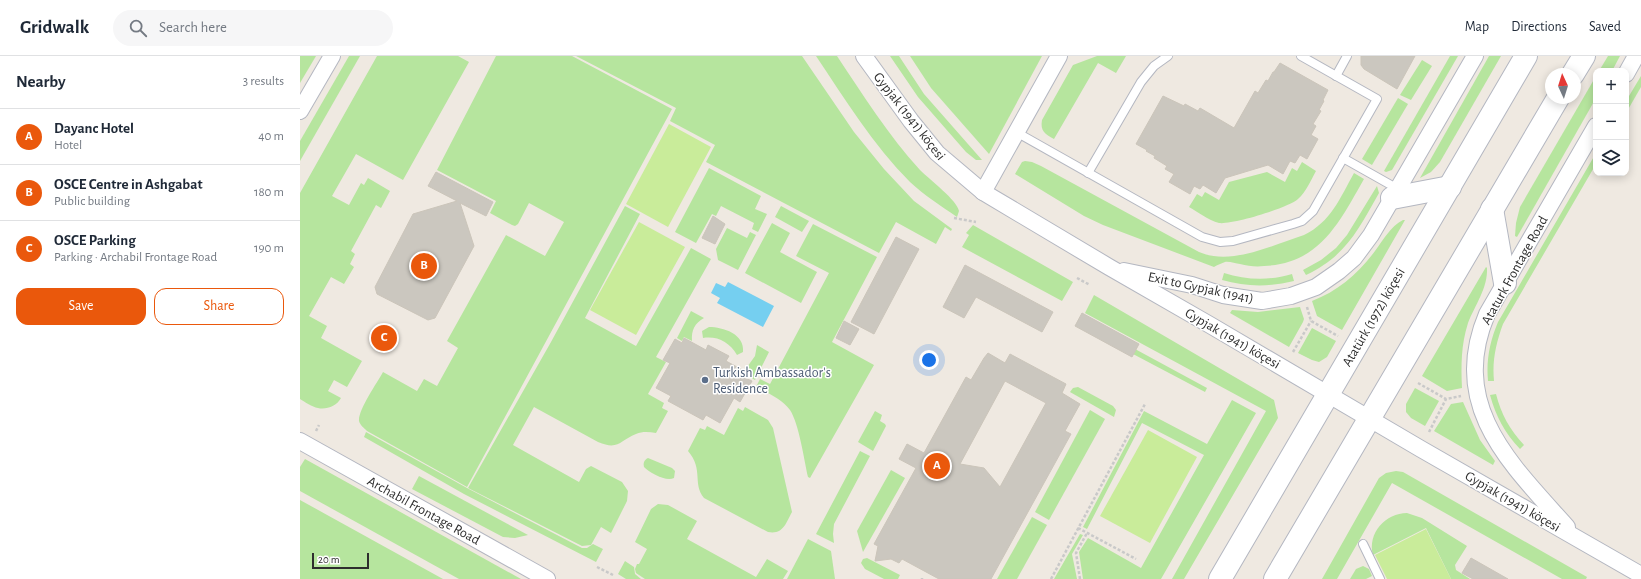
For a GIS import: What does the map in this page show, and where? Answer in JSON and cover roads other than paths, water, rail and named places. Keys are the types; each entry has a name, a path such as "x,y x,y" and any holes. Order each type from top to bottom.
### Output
{"main road":[{"name":"Atatürk (1972) köçesi","path":"1220,579 1526,56"},
{"path":"1577,68 1584,56"},
{"path":"1275,579 1554,104"},
{"path":"1395,193 1450,187"},
{"path":"1492,209 1505,283"}],"street":[{"path":"300,111 332,56"},
{"name":"Gypjak (1941) köçesi","path":"864,56 911,121 937,153 983,192 1109,267 1210,324 1641,575"},
{"path":"983,192 1059,56"},
{"name":"Exit to Gypjak (1941)","path":"1109,267 1192,284 1223,295 1262,300 1302,293 1322,283 1354,258 1371,235 1475,56"},
{"path":"1629,69 1636,56"},
{"name":"Ataturk Frontage Road","path":"1576,537 1519,474 1500,447 1482,413 1474,365 1480,330 1487,314 1593,131"},
{"name":"Archabil Frontage Road","path":"300,441 547,579"}],"lane":[{"path":"1088,173 1141,82 1154,66 1168,56"},
{"path":"1016,132 1202,237 1220,242 1234,241 1293,224 1307,217 1313,211 1377,99 1301,56"},
{"path":"1336,76 1347,56"},
{"path":"1344,158 1395,193"},
{"path":"1363,544 1380,579"}],"water":[{"path":"728,282 774,306 763,327 717,303 720,298 711,293 716,283 725,287"}],"place":[{"name":"OSCE Centre in Ashgabat","path":"424,266"},
{"name":"OSCE Parking","path":"384,338"},
{"name":"Turkish Ambassador's Residence","path":"705,380"},
{"name":"Dayanc Hotel","path":"937,466"}]}
